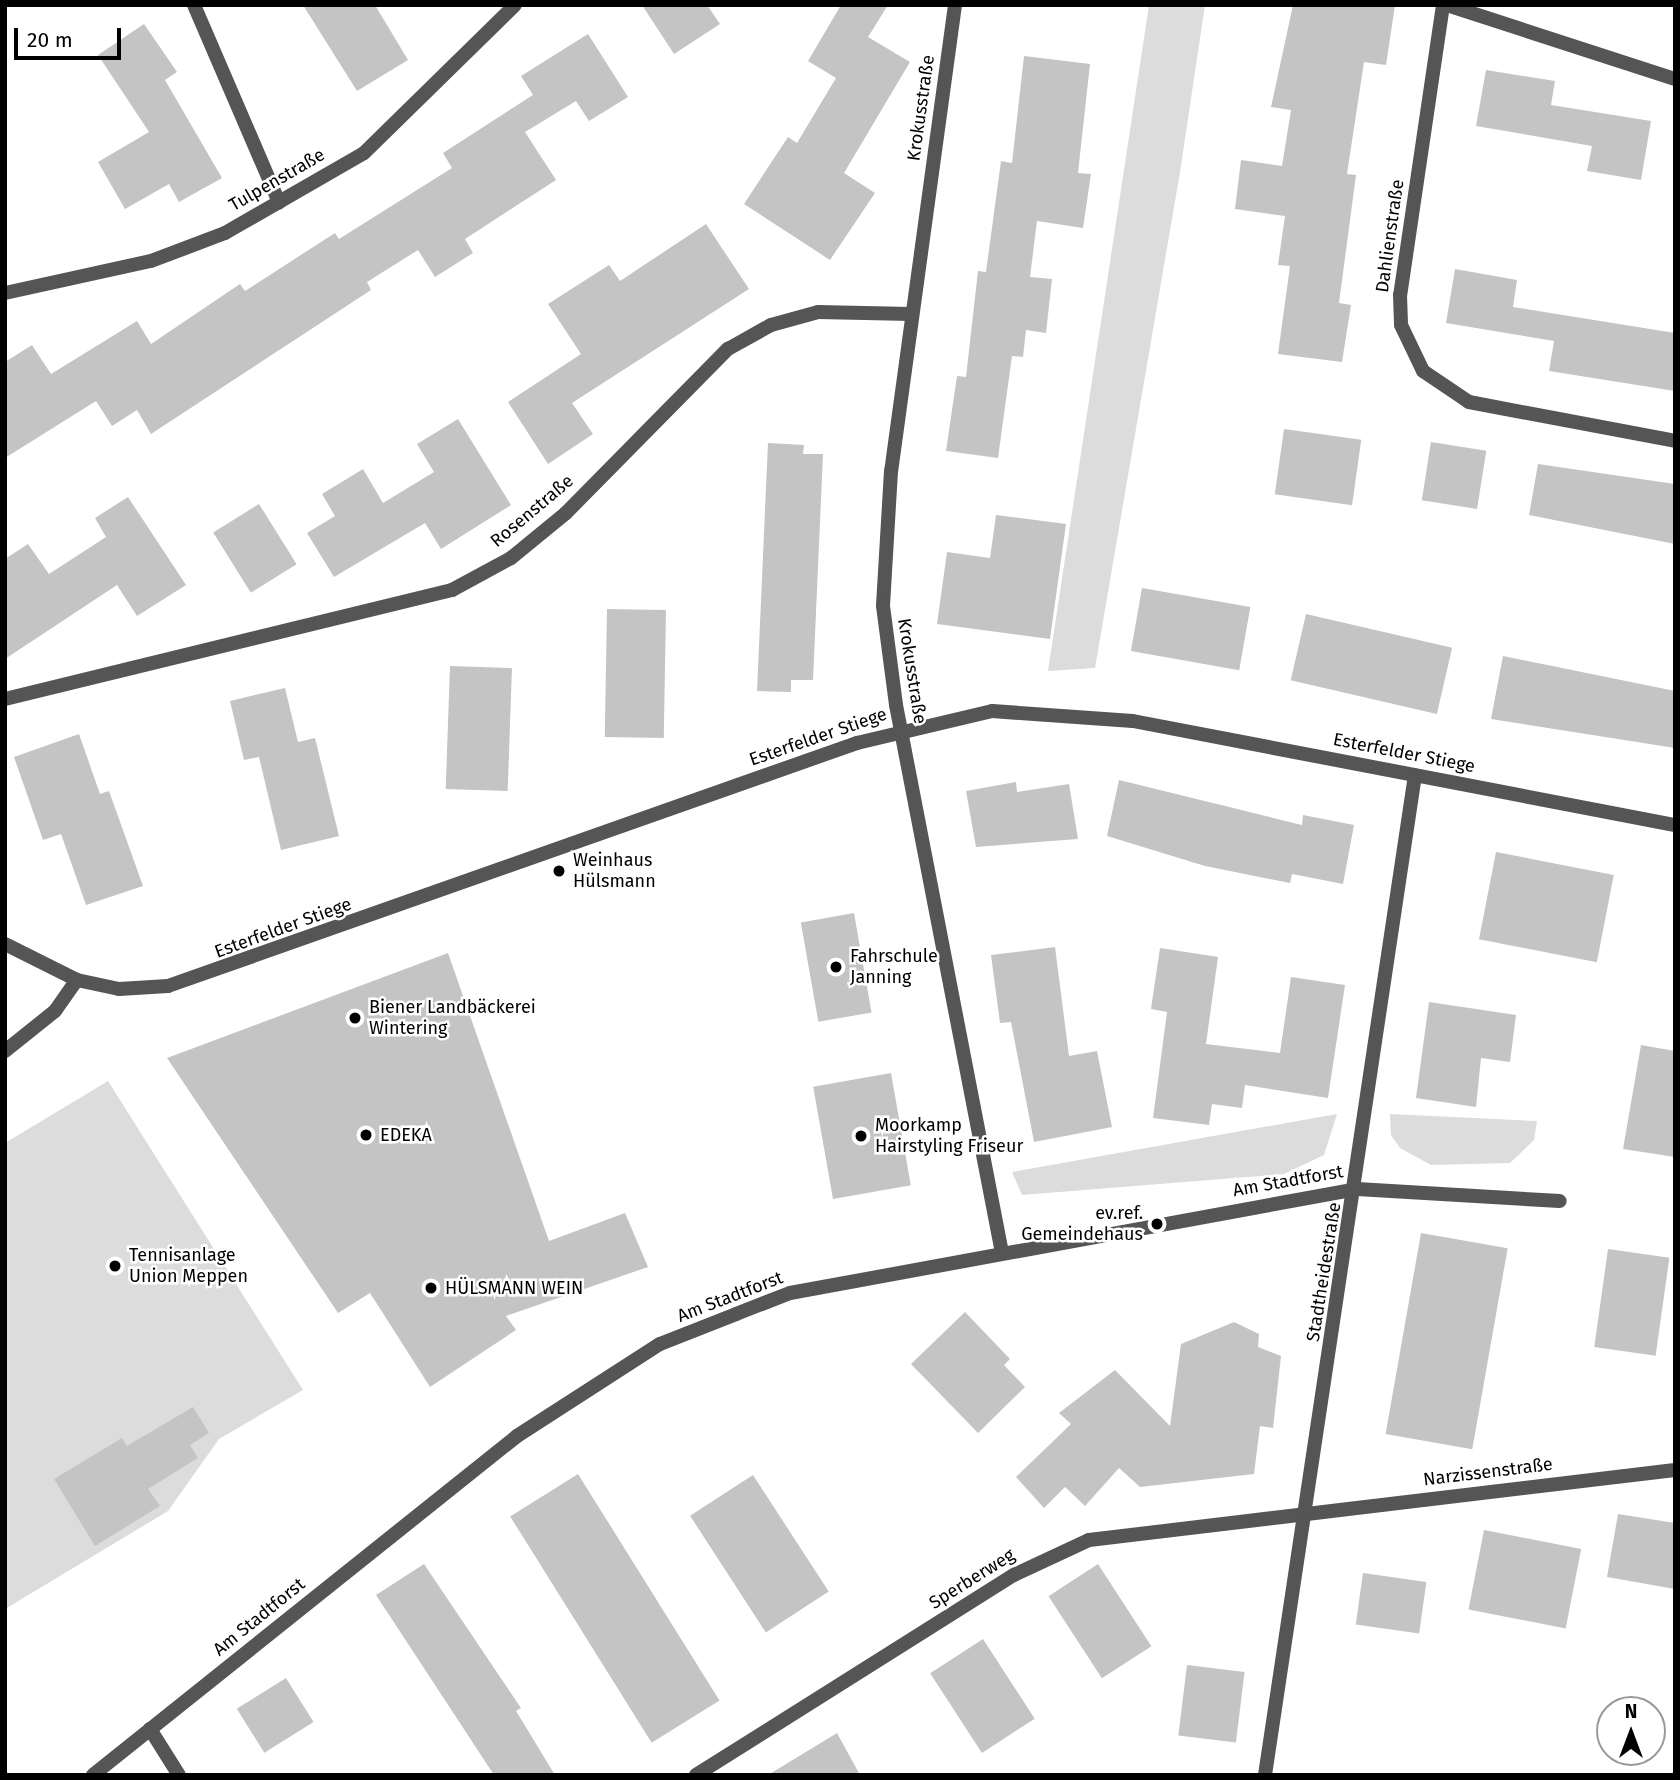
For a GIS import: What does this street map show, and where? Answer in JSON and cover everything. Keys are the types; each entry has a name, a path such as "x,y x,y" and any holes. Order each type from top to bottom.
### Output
{"street":[{"path":"194,5 279,202"},
{"name":"Tulpenstraße","path":"5,293 151,261 225,233 364,153 515,5"},
{"name":"Krokusstraße","path":"955,5 891,471 883,606 901,730 1002,1253"},
{"path":"1445,5 1675,79"},
{"name":"Dahlienstraße","path":"1445,5 1400,295 1401,324 1423,371 1469,402 1675,441"},
{"name":"Rosenstraße","path":"5,699 452,590 511,558 566,513 728,349 771,324 818,312 911,314"},
{"name":"Esterfelder Stiege","path":"5,944 77,980 119,989 167,986 218,973 901,730 992,710 1072,712 1675,825"},
{"name":"Stadtheidestraße","path":"1265,1775 1357,1189 1415,775"},
{"path":"5,1051 55,1011 77,980"},
{"name":"Am Stadtforst","path":"93,1775 517,1436 660,1344 790,1293 1357,1189 1560,1201"},
{"name":"Narzissenstraße","path":"1305,1512 1675,1471"},
{"name":"Sperberweg","path":"696,1775 1047,1556 1089,1540 1305,1512"},
{"path":"150,1729 179,1775"}],"shaded area":[{"path":"1149,5 1205,5 1180,172 1095,668 1048,671"},
{"name":"Tennisanlage Union Meppen","path":"108,1081 303,1390 219,1439 168,1511 5,1609 5,1143"},
{"path":"1337,1114 1324,1155 1284,1174 1022,1195 1012,1172"},
{"path":"1390,1114 1537,1121 1534,1140 1510,1163 1431,1165 1400,1148 1391,1135"}],"building":[{"path":"303,5 375,5 408,60 357,91"},
{"path":"642,5 707,5 720,24 674,54"},
{"path":"841,5 888,5 868,37 910,62 844,173 875,193 830,260 744,204 788,137 797,143 836,78 808,61"},
{"path":"1293,5 1395,5 1386,65 1364,62 1347,174 1356,175 1339,303 1351,305 1342,362 1278,354 1290,266 1278,265 1285,216 1235,209 1241,160 1282,166 1291,110 1271,107"},
{"path":"144,24 177,72 165,80 222,178 179,202 169,184 125,209 98,162 149,132 98,55"},
{"path":"588,34 628,97 589,121 576,101 525,132 556,180 465,239 473,253 435,277 418,250 367,282 371,290 151,434 137,410 112,426 96,401 5,458 5,362 32,345 51,374 137,321 151,344 240,284 245,291 335,233 339,239 452,168 443,153 533,95 521,76"},
{"path":"1024,56 1090,64 1078,173 1091,174 1083,228 1037,221 1030,277 1052,279 1046,333 1026,330 1023,357 1012,356 998,458 946,451 957,376 966,377 978,271 986,272 1001,161 1012,163"},
{"path":"1486,70 1555,81 1551,105 1651,121 1641,180 1587,171 1592,146 1476,126"},
{"path":"706,224 749,289 572,403 593,434 548,464 508,402 581,354 548,304 609,265 620,281"},
{"path":"1455,269 1517,280 1513,307 1675,333 1675,391 1549,371 1554,341 1446,323"},
{"path":"458,419 511,505 441,549 425,523 334,577 307,533 335,516 322,494 363,469 383,503 434,472 417,444"},
{"path":"1284,429 1361,440 1352,505 1275,494"},
{"path":"1431,442 1486,451 1477,509 1422,500"},
{"path":"768,443 804,445 803,454 823,454 813,680 791,680 791,692 757,691"},
{"path":"1538,464 1675,484 1675,544 1529,515"},
{"path":"128,497 186,585 137,616 117,585 5,659 5,559 28,544 49,574 106,537 95,518"},
{"path":"259,504 297,564 251,593 213,533"},
{"path":"996,515 1066,524 1050,639 937,624 947,552 990,558"},
{"path":"1142,588 1250,607 1239,670 1131,651"},
{"path":"607,609 666,610 664,738 605,737"},
{"path":"1306,614 1452,648 1437,714 1291,680"},
{"path":"1503,656 1675,691 1675,748 1491,719"},
{"path":"450,666 512,668 508,791 446,789"},
{"path":"285,688 298,742 315,738 339,836 281,850 259,757 244,760 230,701"},
{"path":"79,734 100,794 109,791 143,886 86,905 61,834 43,840 14,757"},
{"path":"1119,780 1302,825 1303,815 1354,825 1343,884 1292,874 1290,883 1205,866 1107,836"},
{"path":"1016,782 1017,792 1069,784 1078,839 976,847 966,791"},
{"path":"1496,852 1614,875 1597,962 1479,939"},
{"name":"Fahrschule Janning","path":"854,913 872,1012 818,1022 801,922"},
{"path":"1055,947 1069,1056 1097,1051 1112,1127 1034,1142 1011,1022 1000,1023 991,955"},
{"path":"1160,948 1218,957 1206,1044 1280,1053 1291,977 1345,985 1328,1098 1245,1085 1242,1108 1212,1104 1209,1125 1153,1118 1167,1012 1151,1009"},
{"name":"EDEKA","path":"448,953 549,1241 625,1213 648,1267 506,1316 516,1330 430,1387 370,1293 338,1313 167,1058"},
{"path":"1429,1002 1516,1015 1510,1062 1481,1058 1476,1107 1416,1098"},
{"path":"1641,1045 1675,1051 1675,1157 1623,1149"},
{"name":"Moorkamp Hairstyling Friseur","path":"891,1073 911,1185 833,1199 813,1087"},
{"path":"1421,1233 1508,1248 1472,1449 1386,1434"},
{"path":"1608,1249 1669,1258 1656,1356 1594,1347"},
{"path":"965,1312 1010,1359 1004,1365 1025,1387 978,1433 911,1364"},
{"path":"1234,1322 1259,1334 1258,1347 1281,1356 1273,1428 1260,1426 1254,1474 1140,1487 1119,1468 1085,1506 1065,1487 1044,1508 1016,1477 1071,1424 1059,1413 1115,1370 1170,1426 1181,1344"},
{"path":"193,1407 209,1433 190,1445 198,1458 148,1489 160,1506 95,1546 54,1479 122,1438 127,1446"},
{"path":"578,1474 719,1700 652,1743 510,1516"},
{"path":"753,1475 829,1592 766,1632 690,1516"},
{"path":"1618,1514 1675,1523 1675,1589 1607,1577"},
{"path":"1484,1530 1581,1549 1566,1628 1469,1610"},
{"path":"424,1564 521,1708 516,1711 555,1775 494,1775 376,1595"},
{"path":"1098,1564 1151,1646 1102,1678 1049,1596"},
{"path":"1363,1573 1426,1582 1419,1633 1356,1624"},
{"path":"983,1639 1035,1719 982,1753 930,1673"},
{"path":"1187,1665 1245,1672 1236,1743 1178,1735"},
{"path":"286,1678 314,1722 264,1753 237,1709"},
{"path":"837,1733 860,1775 768,1775"}],"place":[{"name":"Weinhaus Hülsmann","path":"559,871"},
{"name":"Fahrschule Janning","path":"836,967"},
{"name":"Biener Landbäckerei Wintering","path":"355,1018"},
{"name":"EDEKA","path":"366,1135"},
{"name":"Moorkamp Hairstyling Friseur","path":"861,1136"},
{"name":"ev.ref. Gemeindehaus","path":"1157,1224"},
{"name":"Tennisanlage Union Meppen","path":"115,1266"},
{"name":"HÜLSMANN WEIN","path":"431,1288"}]}
